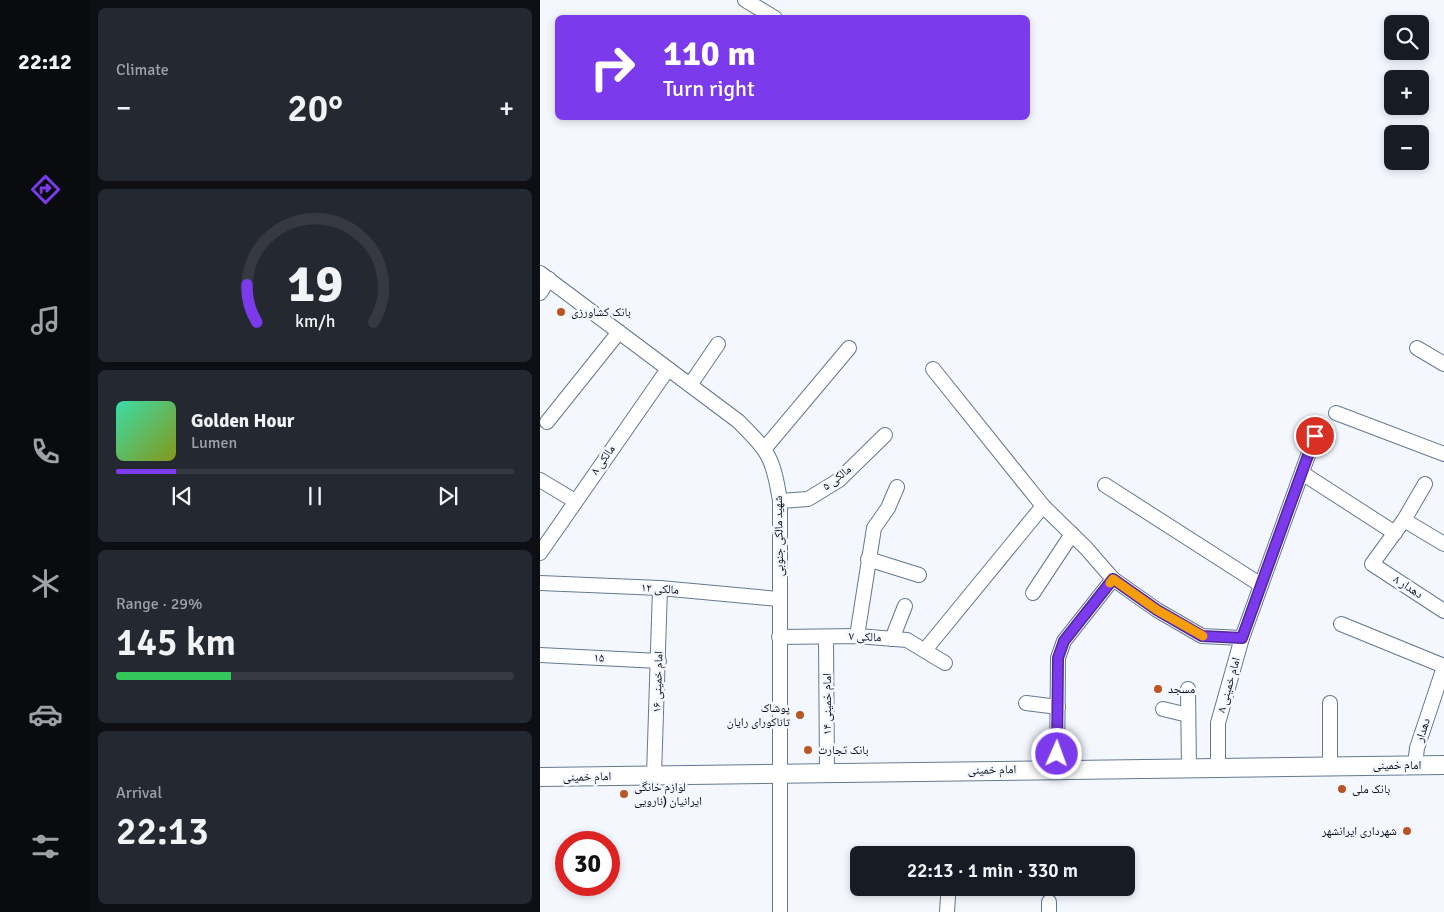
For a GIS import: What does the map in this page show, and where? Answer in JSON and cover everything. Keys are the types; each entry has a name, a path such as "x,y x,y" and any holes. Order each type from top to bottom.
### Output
{"main road":[{"name":"امام خمینی","path":"540,777 1444,765"}],"street":[{"path":"746,0 770,15"},
{"path":"540,293 544,276"},
{"name":"شهید مالکی جنوبی","path":"544,276 738,421 765,448 775,472 780,501 780,912"},
{"path":"547,422 619,332"},
{"path":"690,385 718,344"},
{"path":"765,448 849,348"},
{"path":"1417,348 1444,364"},
{"name":"مالکی ۸","path":"541,548 668,368"},
{"path":"933,369 1043,506 1072,534 1113,579 1157,610 1202,636 1242,638"},
{"path":"1336,413 1444,454"},
{"name":"مالکی ۵","path":"780,501 808,499 839,480 885,435"},
{"name":"امام خمینی ۸","path":"1218,767 1218,724 1242,638 1315,436"},
{"path":"1302,473 1395,533 1425,484"},
{"path":"540,480 575,501"},
{"path":"1105,484 1261,585"},
{"path":"857,636 874,528 888,508 897,487"},
{"path":"924,650 1043,506"},
{"path":"1404,520 1444,544"},
{"name":"دهدار ۸","path":"1395,533 1372,564 1444,611"},
{"path":"1032,593 1072,534"},
{"path":"868,559 919,575"},
{"path":"1056,769 1058,658 1064,641 1113,579"},
{"name":"مالکی ۱۲","path":"540,583 660,588 779,599"},
{"name":"امام خمینی ۱۶","path":"654,775 660,588"},
{"path":"892,638 905,606"},
{"path":"1341,624 1444,667"},
{"name":"امام خمینی ۱۴","path":"826,636 827,772"},
{"name":"مالکی ۷","path":"779,637 857,636 907,640 945,663"},
{"name":"۱۵","path":"540,655 659,661"},
{"name":"دهدار","path":"1415,765 1417,748 1444,667"},
{"path":"1188,689 1189,768"},
{"path":"1026,703 1058,707"},
{"path":"1330,703 1330,766"},
{"path":"1162,708 1188,715"},
{"path":"948,897 948,912"}],"slow traffic":[{"path":"1110,583 1113,579 1157,610 1203,636"}],"place":[{"name":"بانک کشاورزی","path":"561,312"},
{"name":"مسجد","path":"1158,689"},
{"name":"پوشاک تاناکورای رایان","path":"800,715"},
{"name":"بانک تجارت","path":"808,750"},
{"name":"بانک ملی","path":"1342,789"},
{"name":"لوازم خانگی ایرانیان (نارویی","path":"624,794"},
{"name":"شهرداری ایرانشهر","path":"1407,831"}],"route":[{"path":"1057,754 1058,658 1064,641 1113,579 1157,610 1202,636 1242,638 1315,436"}]}
